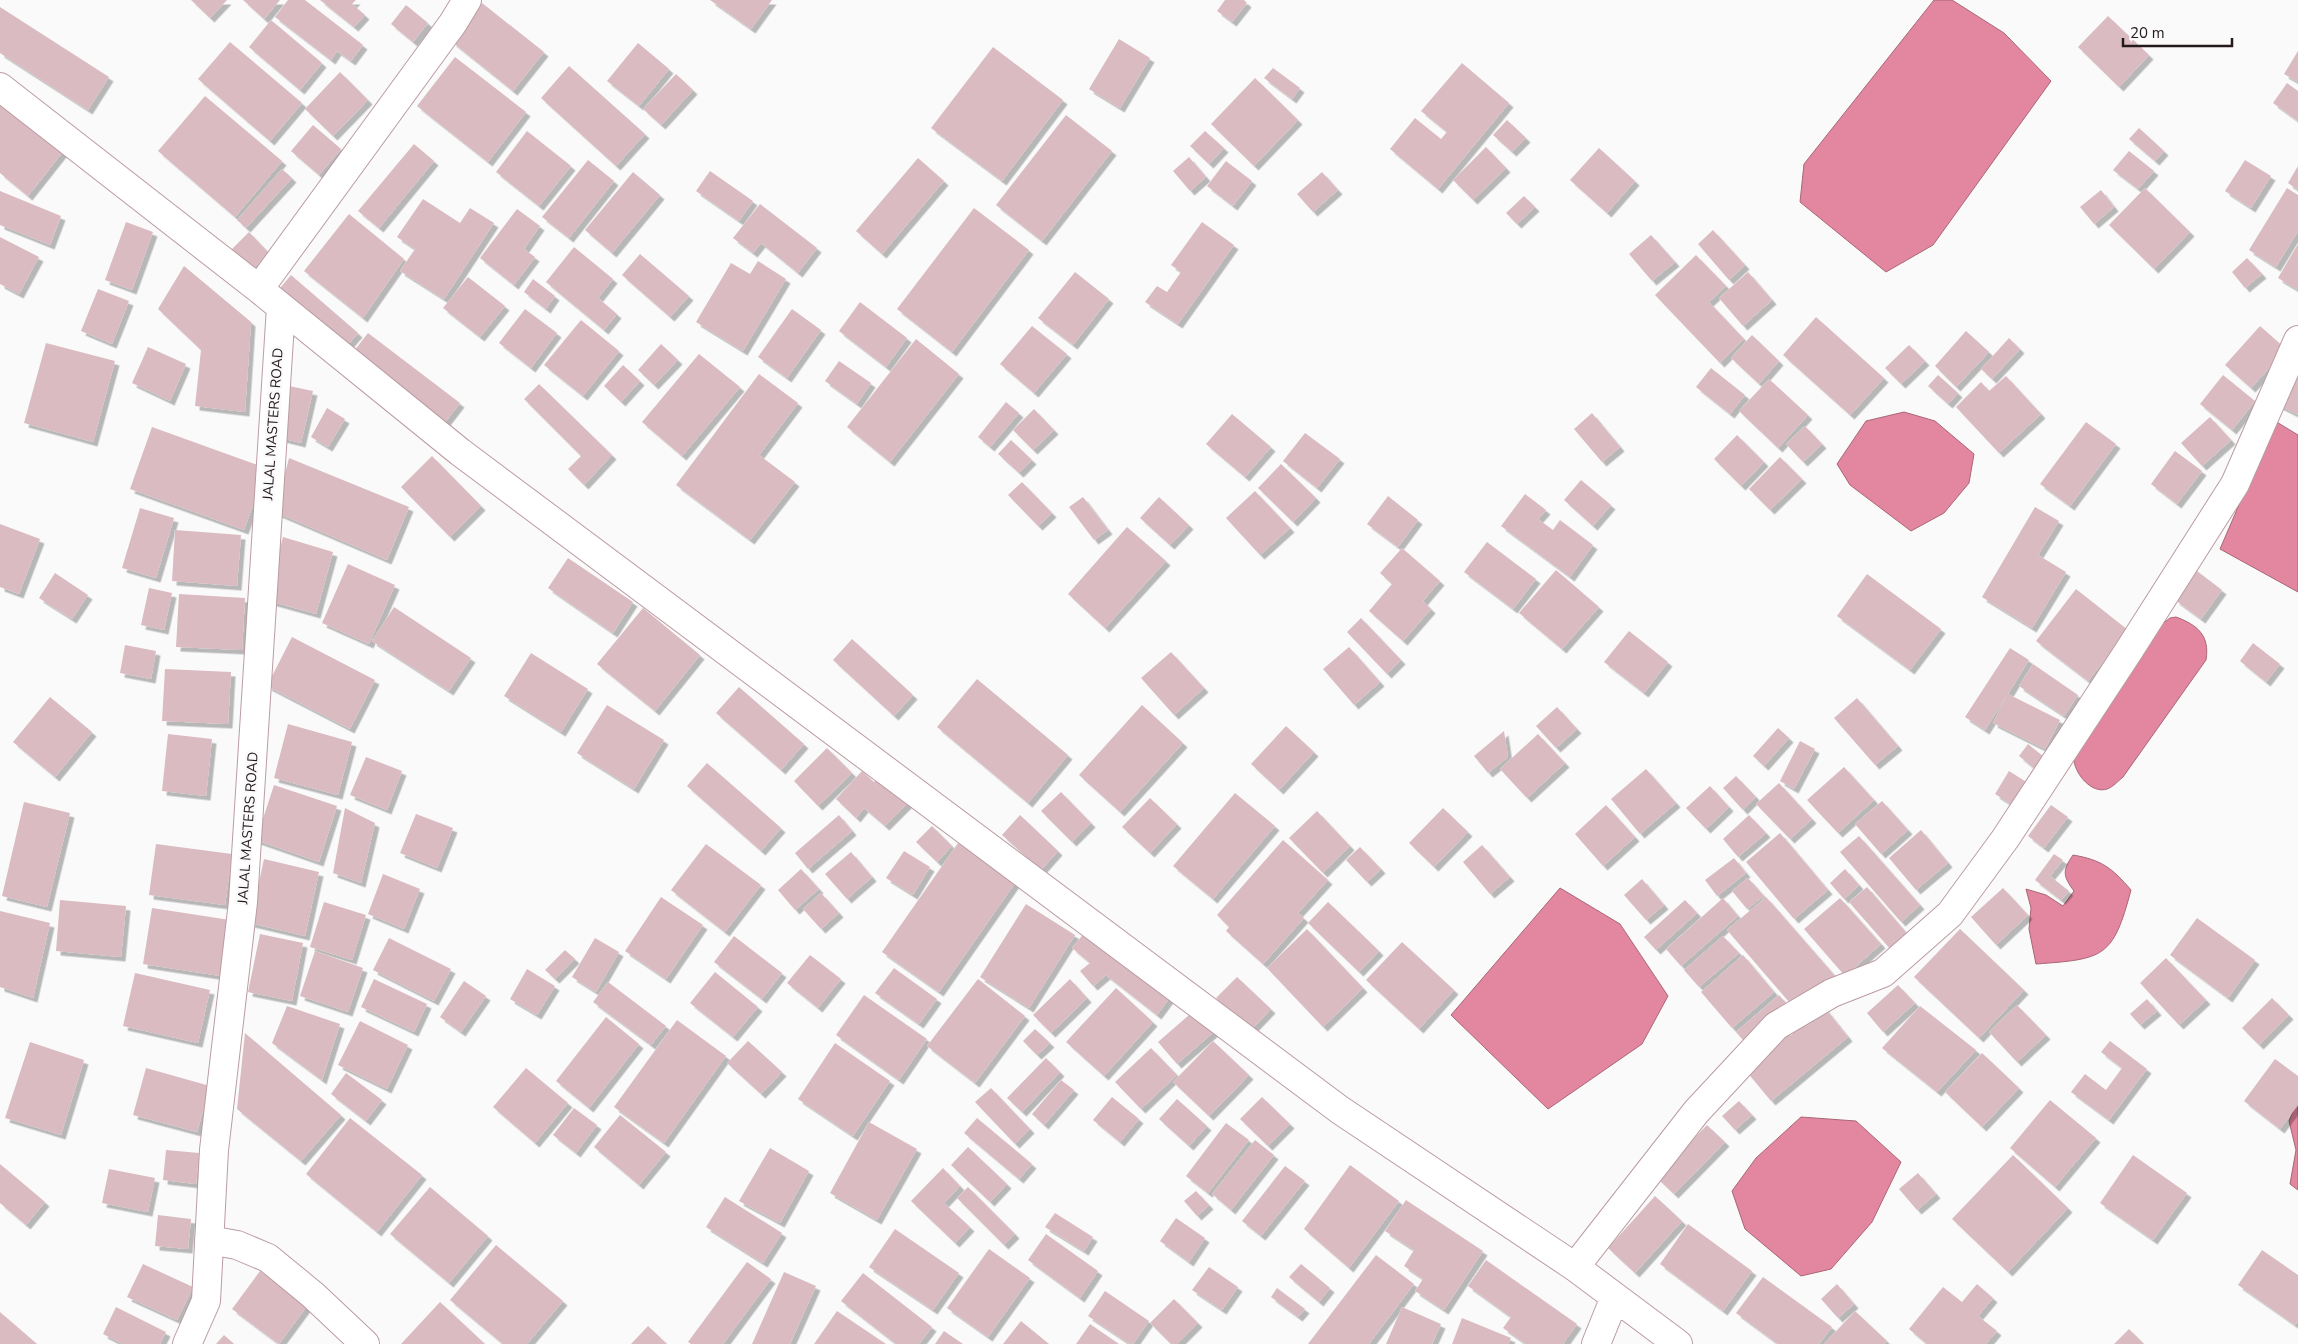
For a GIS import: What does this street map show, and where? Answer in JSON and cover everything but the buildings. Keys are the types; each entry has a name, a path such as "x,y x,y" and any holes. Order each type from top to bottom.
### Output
{"street":[{"path":"259,290 467,0"},
{"path":"0,87 259,290 460,452 1340,1110 1575,1267 1678,1344"},
{"name":"JALAL MASTERS ROAD","path":"187,1344 206,1301 214,1150 243,902 281,308"},
{"path":"1575,1267 1696,1112 1776,1026 1832,993 1883,973 1950,914 2005,839 2128,652 2235,484 2298,340"},
{"path":"209,1240 237,1245 268,1258 313,1295 365,1344"},
{"path":"1596,1344 1616,1297"}],"shaded area":[{"path":"1934,0 1952,0 2004,33 2051,81 1933,245 1886,272 1800,202 1804,164"},
{"path":"1904,412 1935,421 1974,454 1969,483 1944,513 1911,531 1850,485 1837,464 1866,421"},
{"path":"2275,421 2298,435 2298,592 2220,549"},
{"path":"2176,617 2191,624 2201,632 2206,644 2206,660 2123,777 2107,789 2096,789 2090,786 2078,772 2074,760 2075,749 2161,625 2170,618"},
{"path":"2073,855 2099,862 2124,882 2131,890 2125,912 2111,942 2102,951 2077,960 2036,964 2029,929 2031,908 2026,889 2046,895 2063,906 2074,891 2065,873"},
{"path":"1560,888 1620,924 1668,996 1642,1044 1548,1109 1451,1015"},
{"path":"2298,1099 2298,1190 2290,1184 2296,1150 2289,1121"},
{"path":"1801,1117 1856,1121 1901,1162 1872,1222 1831,1269 1801,1276 1745,1229 1732,1191 1756,1158"}]}
